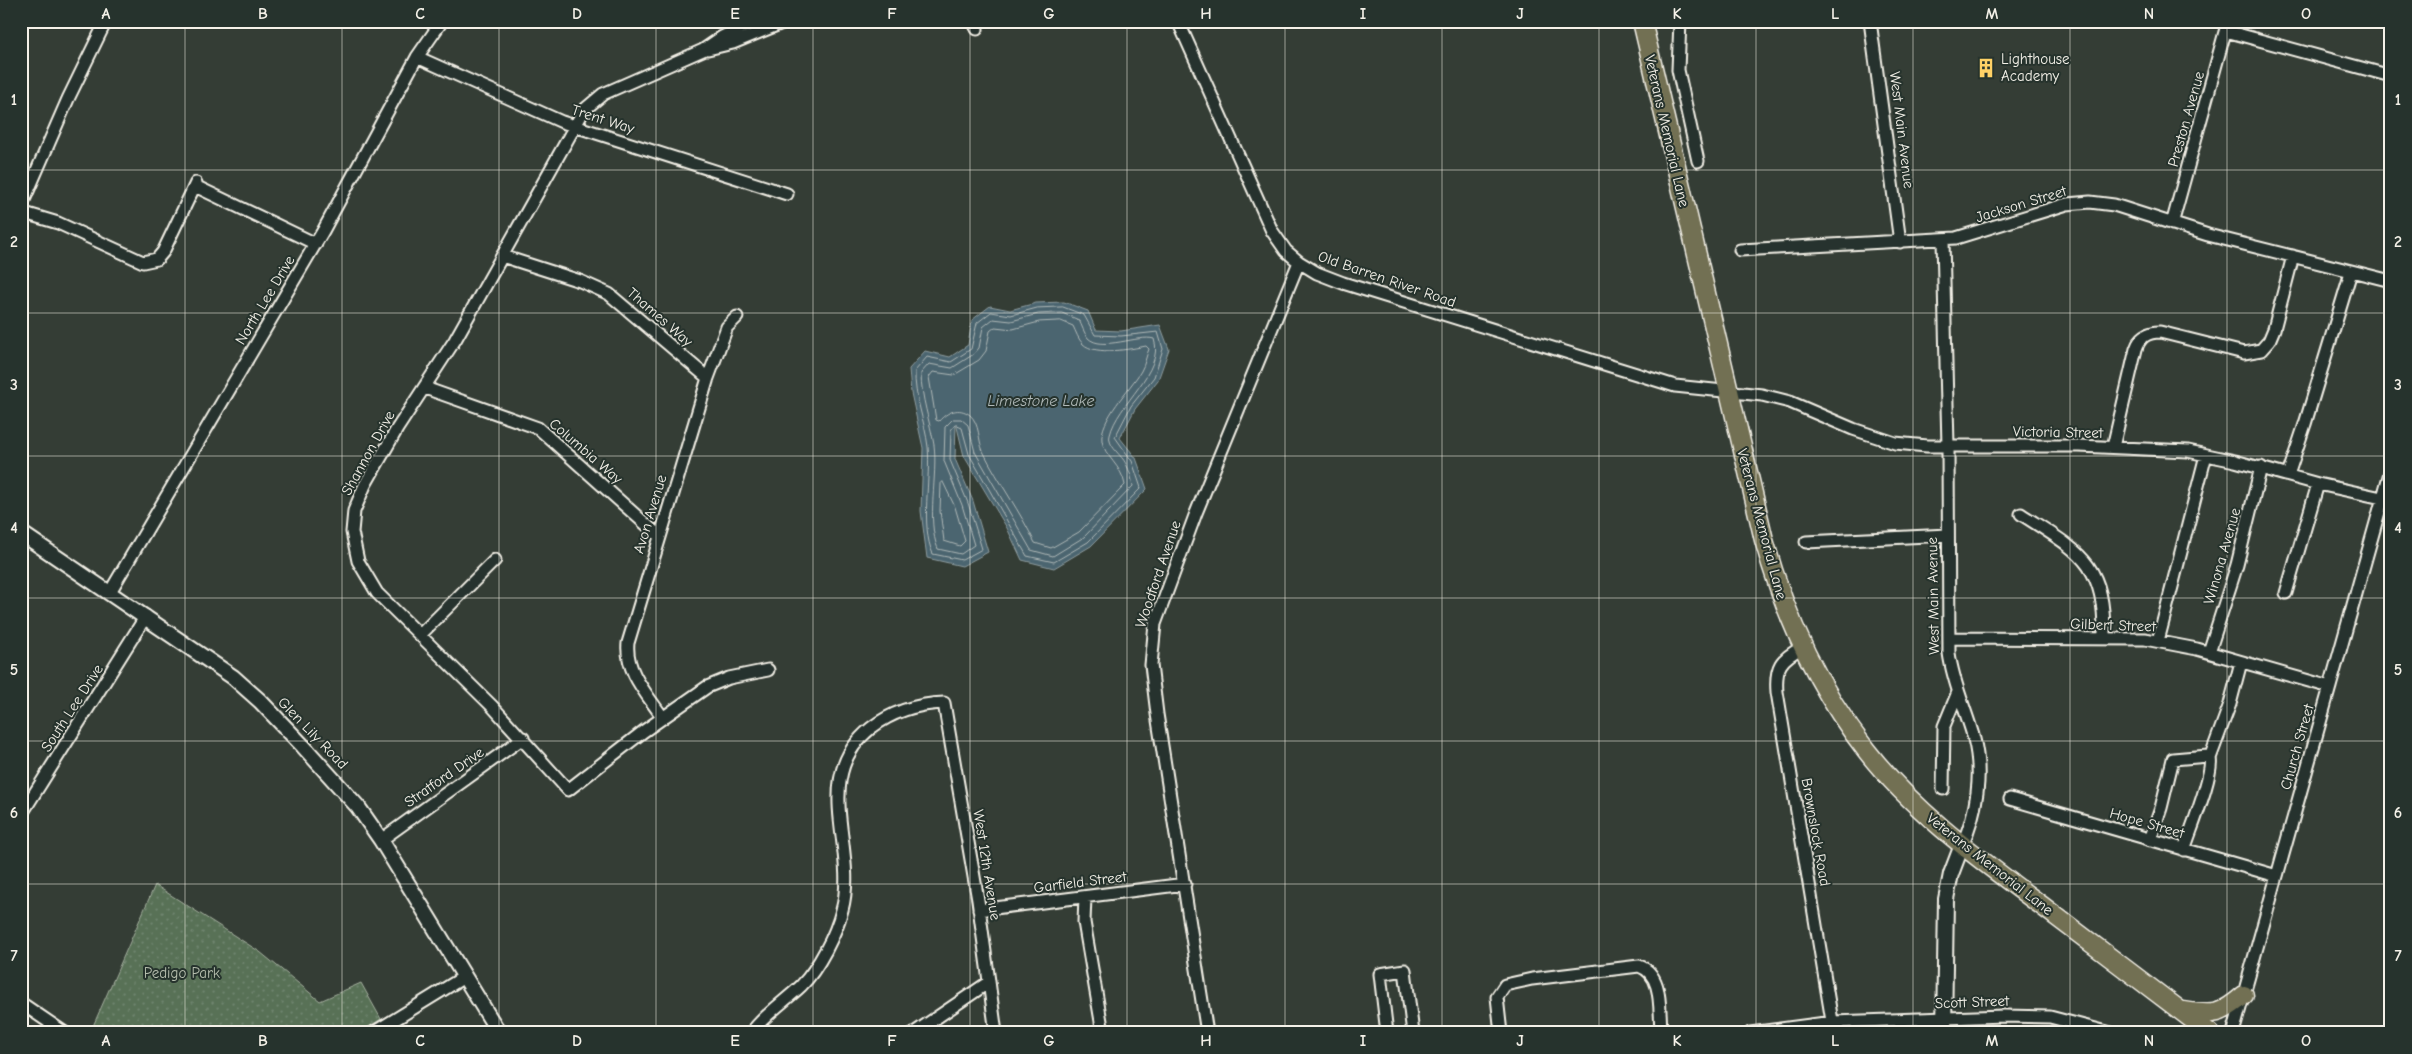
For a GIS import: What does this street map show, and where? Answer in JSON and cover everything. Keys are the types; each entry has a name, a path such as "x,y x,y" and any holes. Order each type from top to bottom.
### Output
{"main road":[{"name":"Veterans Memorial Lane","path":"1642,21 1728,392 1772,568 1803,648 1836,706 1871,756 1917,806 1962,845 2210,1033"},
{"path":"2181,1010 2207,1014 2219,1013 2244,995"}],"street":[{"path":"21,207 68,99 106,21"},
{"name":"North Lee Drive","path":"110,592 316,244 417,57 442,21"},
{"name":"Shannon Drive","path":"703,50 722,37 755,21"},
{"name":"Shannon Drive","path":"663,718 568,790 523,738 377,593 367,580 358,561 352,532 354,510 365,485 397,429 455,340 584,110 603,94 703,50 733,43 787,21"},
{"name":"Old Barren River Road","path":"1178,21 1270,226 1286,251 1300,262 1329,278 1376,294 1663,383 1684,388 1728,392"},
{"path":"1680,21 1678,60 1680,81 1698,161"},
{"name":"West Main Avenue","path":"1870,21 1900,242"},
{"path":"2227,26 2391,76"},
{"name":"Preston Avenue","path":"2172,224 2227,26"},
{"name":"Trent Way","path":"417,57 574,126 787,194"},
{"path":"21,212 58,223 143,262 157,259 164,252 196,185 316,244"},
{"name":"Jackson Street","path":"1740,250 1943,240 1971,235 2052,209 2082,202 2114,206 2172,224 2391,281"},
{"name":"West Main Avenue","path":"1943,240 1948,446 1948,638 1950,662 1974,740 1978,774 1975,805 1947,892 1944,1033"},
{"name":"Thames Way","path":"502,256 580,282 609,294 708,378"},
{"path":"2113,448 2136,349 2144,336 2151,332 2160,332 2244,352 2261,350 2269,341 2274,329 2293,256"},
{"name":"Woodford Avenue","path":"1207,1033 1155,697 1151,665 1152,637 1173,571 1300,262"},
{"path":"2288,475 2351,272"},
{"name":"Avon Avenue","path":"663,718 635,676 627,654 628,643 708,378 727,327 737,317"},
{"name":"Columbia Way","path":"425,388 538,428 659,536"},
{"name":"Victoria Street","path":"1728,392 1762,395 1790,402 1853,429 1888,441 1919,446 2157,449 2206,455 2261,467 2318,484 2387,499"},
{"path":"2158,641 2206,455"},
{"name":"Winona Avenue","path":"2209,652 2235,572 2261,467"},
{"name":"Church Street","path":"2233,1033 2330,687 2387,499 2391,469"},
{"path":"2286,593 2318,484"},
{"path":"2021,514 2066,543 2089,565 2101,591 2104,609 2104,637"},
{"name":"Glen Lily Road","path":"21,533 226,672 260,701 336,781 381,840 499,1033"},
{"path":"1806,542 1948,535"},
{"path":"420,635 495,560"},
{"name":"South Lee Drive","path":"21,815 146,616"},
{"name":"Gilbert Street","path":"1948,638 2104,637 2158,641 2209,652 2330,687"},
{"name":"Brownslock Road","path":"1803,648 1792,653 1780,665 1777,674 1777,692 1833,1027"},
{"path":"2184,850 2210,772 2210,758 2241,662"},
{"path":"663,718 718,682 768,670"},
{"path":"1944,789 1944,726 1958,692"},
{"name":"West 12th Avenue","path":"751,1033 756,1026 802,985 820,961 842,910 846,864 839,827 839,781 856,740 886,717 922,703 944,703 979,910 996,1033"},
{"name":"Stratford Drive","path":"381,840 523,738"},
{"path":"2150,840 2173,759 2208,756 2210,758"},
{"name":"Hope Street","path":"2010,799 2276,876"},
{"name":"Garfield Street","path":"979,910 1185,884"},
{"path":"1085,897 1084,922 1103,1033"},
{"path":"1501,1033 1497,997 1505,985 1532,979 1639,966 1649,971 1657,984 1658,1031 1673,1033"},
{"path":"1387,1033 1380,974 1405,970 1413,1033"},
{"path":"373,1033 464,977"},
{"path":"914,1033 989,982"},
{"path":"23,1009 65,1033"},
{"name":"Scott Street","path":"1750,1033 1944,1018 2004,1016 2050,1017 2111,1033"}],"green space":[{"name":"Pedigo Park","path":"155,885 260,952 320,1001 361,983 381,1019 359,1033 90,1033"}],"water":[{"name":"Limestone Lake","path":"1064,302 1088,311 1096,330 1121,331 1160,325 1169,349 1158,380 1135,409 1120,438 1136,458 1147,489 1091,546 1054,568 1022,560 1007,528 964,456 956,423 955,459 973,501 988,552 962,566 927,558 921,511 923,448 911,393 909,369 925,351 950,357 968,345 972,320 990,306 1010,310 1036,303"}],"place":[{"name":"Lighthouse Academy","path":"1986,68"}]}
